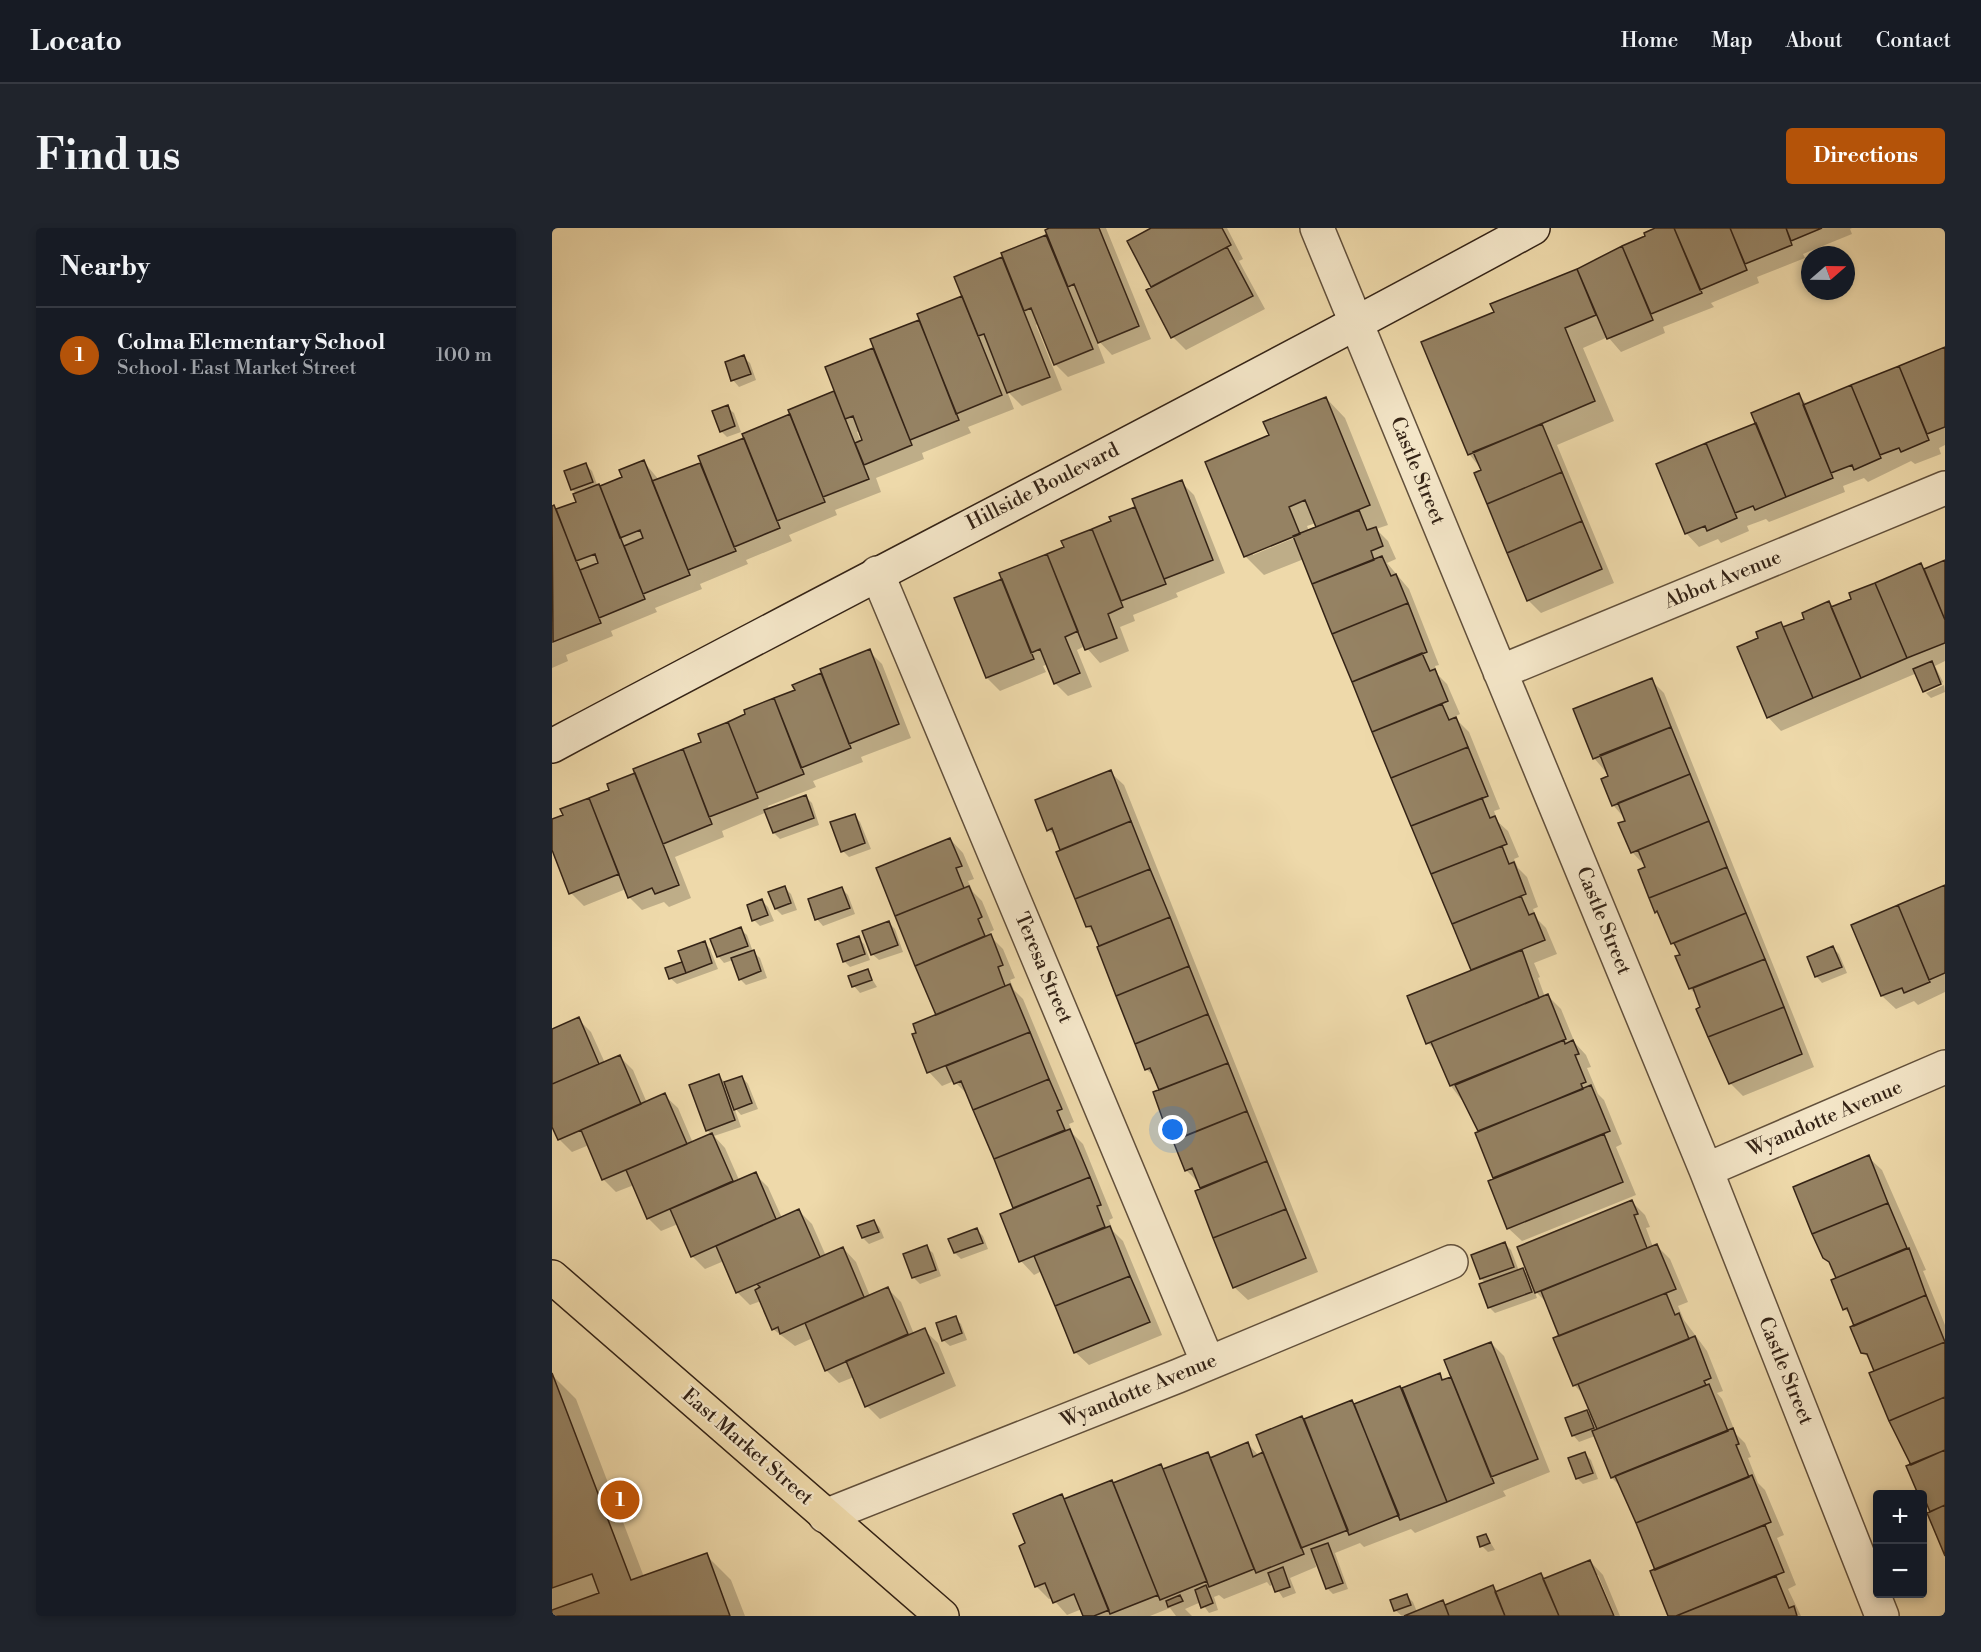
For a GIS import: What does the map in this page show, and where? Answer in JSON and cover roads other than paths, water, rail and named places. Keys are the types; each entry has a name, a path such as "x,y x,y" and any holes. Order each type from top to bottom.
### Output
{"main road":[{"name":"East Market Street","path":"552,1277 942,1616"}],"street":[{"name":"Castle Street","path":"1317,228 1706,1170 1882,1616"},
{"name":"Hillside Boulevard","path":"552,746 877,573 1356,324 1533,228"},
{"name":"Abbot Avenue","path":"1500,672 1945,488"},
{"name":"Teresa Street","path":"877,573 1208,1363"},
{"name":"Wyandotte Avenue","path":"1706,1170 1945,1067"},
{"name":"Wyandotte Avenue","path":"825,1516 1208,1363 1451,1262"}],"place":[{"name":"Colma Elementary School","path":"620,1500"}]}
